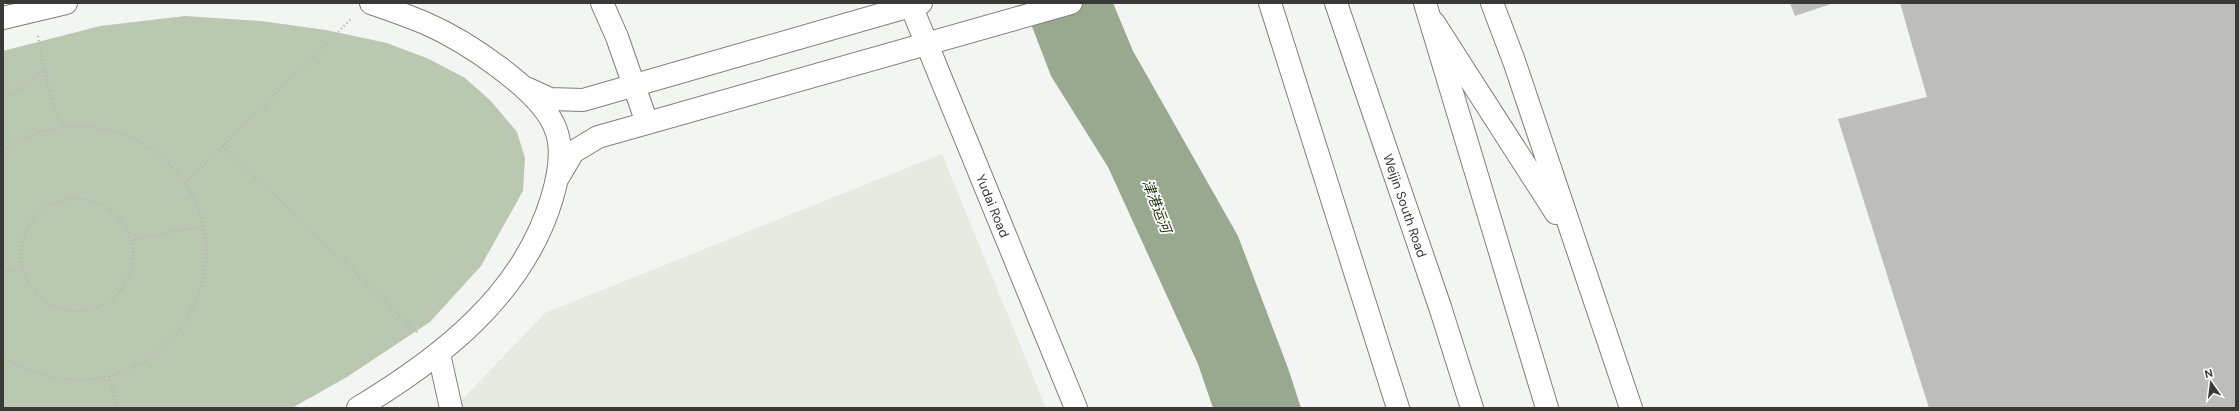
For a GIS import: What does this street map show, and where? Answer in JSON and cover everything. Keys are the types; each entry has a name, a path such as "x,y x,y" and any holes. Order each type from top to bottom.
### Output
{"main road":[{"path":"3,18 33,7 66,3"},
{"path":"602,3 617,37 647,123"},
{"path":"557,179 573,152 587,142 598,137 1071,3"},
{"path":"1270,3 1398,408"},
{"name":"Weijin South Road","path":"1336,3 1440,307 1472,408"},
{"path":"1492,3 1514,61 1573,240 1631,408"},
{"path":"364,8 426,24 449,36 522,85 550,99 565,101 584,100 914,4"},
{"name":"Yudai Road","path":"914,4 927,44 1076,408"},
{"path":"1428,10 1573,240"},
{"path":"1428,10 1547,408"},
{"path":"358,408 439,354 480,316 519,269 545,222 557,179 560,144 556,130 542,105 522,85"},
{"path":"439,354 451,408"}],"path":[{"path":"33,7 51,102 64,127"},
{"path":"185,184 364,8"},
{"path":"3,97 12,95 44,69"},
{"path":"3,150 30,135 64,127 98,127 130,137 158,154 185,184 197,205 203,226 206,253 205,269 196,300 189,315 177,333 158,352 130,369 109,376 82,380 50,377 35,373 3,356"},
{"path":"223,146 439,354"},
{"path":"68,200 87,200 105,206 120,218 131,240 133,264 125,284 110,301 88,310 64,309 43,300 28,282 23,268 22,248 29,226 42,211 68,200"},
{"path":"131,240 203,226"},
{"path":"3,272 23,268"},
{"path":"109,376 117,408"}],"shaded area":[{"path":"185,16 261,21 326,30 387,43 429,59 465,78 491,101 517,132 525,158 523,191 481,266 430,322 347,377 292,408 3,408 3,51 100,26"},
{"path":"942,154 1046,408 454,408 545,313"}],"water":[{"name":"津港运河","path":"1023,3 1113,3 1133,51 1238,236 1288,368 1301,408 1213,408 1198,364 1108,167 1051,76"}],"building":[{"path":"1790,3 1834,3 1795,16"},
{"path":"1900,3 2236,3 2236,408 1929,408 1838,119 1927,97"}]}
